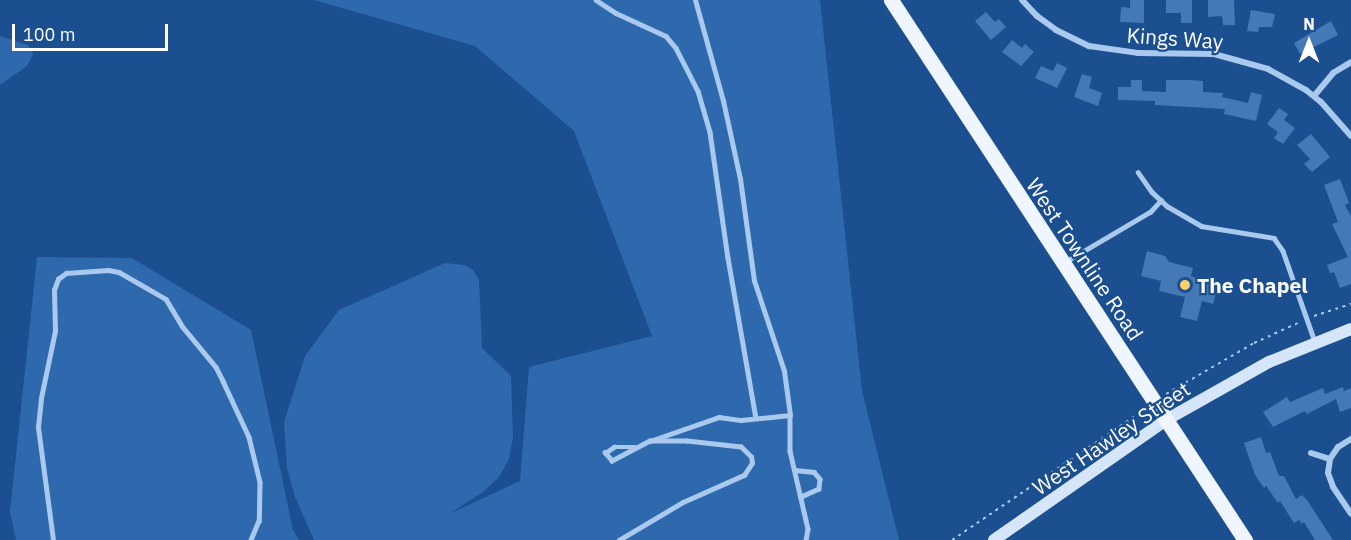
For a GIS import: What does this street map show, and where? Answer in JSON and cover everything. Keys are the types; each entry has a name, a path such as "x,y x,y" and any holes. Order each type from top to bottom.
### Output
{"main road":[{"name":"West Townline Road","path":"891,0 1245,540"}],"street":[{"name":"Kings Way","path":"1022,0 1037,16 1056,30 1089,46 1138,53 1214,54 1268,69 1314,96 1351,136"},
{"path":"1314,96 1333,74 1351,62"},
{"name":"West Hawley Street","path":"994,540 1166,420 1269,362 1351,328"},
{"path":"1351,439 1338,447 1330,459 1330,480 1351,514"},
{"path":"1311,453 1330,459"}],"lane":[{"path":"596,0 616,13 666,36 676,48 698,91 711,132 728,258 756,418"},
{"path":"695,0 723,101 740,179 754,281 784,371 790,415 790,451 808,529 806,540"},
{"path":"1138,172 1161,200 1201,226 1274,238 1283,251 1315,342"},
{"path":"1063,263 1150,212 1161,200"},
{"path":"53,540 38,427 41,398 55,331 54,290 58,279 66,273 108,270 118,272 166,298 182,326 210,360 223,381 249,437 260,482 259,521 251,540"},
{"path":"635,447 614,447 605,453 612,461 635,447 719,417 756,418 790,415"},
{"path":"619,540 683,502 744,475 752,463 751,457 741,447 687,441 650,441"},
{"path":"795,470 814,472 820,479 819,489 801,497"}],"path":[{"path":"1167,393 1254,343 1307,319 1351,304"},
{"path":"952,540 1137,414"}],"shaded area":[{"path":"314,0 820,0 862,391 899,540 314,540 295,497 287,468 284,422 305,356 339,310 445,263 464,265 473,270 479,280 482,348 511,376 513,437 509,459 499,477 483,492 449,514 520,481 529,367 652,336 574,131 475,46"},
{"path":"0,36 28,45 33,54 27,66 0,85"},
{"path":"37,257 132,258 251,330 293,530 299,540 16,540 10,512"}],"building":[{"path":"1130,0 1144,0 1144,23 1120,22 1121,7 1130,8"},
{"path":"1166,0 1192,0 1192,23 1181,23 1181,13 1166,13"},
{"path":"1208,0 1234,0 1235,25 1223,25 1222,16 1208,17"},
{"path":"1251,10 1275,14 1272,27 1259,27 1258,32 1247,31"},
{"path":"986,12 995,22 999,19 1006,27 991,40 975,21"},
{"path":"1331,21 1338,35 1300,54 1294,43"},
{"path":"1012,40 1022,48 1025,44 1034,52 1021,66 1002,52"},
{"path":"1057,63 1067,68 1057,88 1035,78 1041,66 1053,71"},
{"path":"1082,74 1092,77 1089,88 1102,93 1098,106 1074,97"},
{"path":"1131,80 1142,80 1142,91 1166,92 1166,80 1191,80 1203,81 1203,92 1223,93 1222,97 1248,103 1251,92 1262,95 1256,121 1224,114 1225,109 1155,105 1155,101 1118,100 1118,87 1131,87"},
{"path":"1279,108 1288,114 1284,120 1295,128 1283,144 1274,138 1278,132 1267,124"},
{"path":"1311,134 1330,157 1312,172 1304,164 1310,159 1297,145"},
{"path":"1340,179 1349,203 1345,205 1351,216 1351,284 1340,288 1334,272 1330,273 1327,265 1348,257 1332,224 1338,222 1324,185"},
{"name":"The Chapel","path":"1147,251 1165,256 1169,262 1193,268 1191,276 1218,287 1213,304 1202,301 1197,321 1180,317 1185,297 1159,291 1161,281 1141,276"},
{"path":"1343,387 1344,391 1351,388 1351,408 1340,412 1336,399 1307,414 1305,411 1273,427 1263,412 1287,397 1290,402 1323,388 1325,394"},
{"path":"1261,437 1266,453 1270,452 1279,476 1284,476 1296,499 1302,495 1307,500 1333,540 1315,540 1304,522 1302,524 1299,520 1294,523 1280,501 1278,503 1266,486 1264,488 1255,475 1244,443"}],"place":[{"name":"The Chapel","path":"1185,285"}]}
